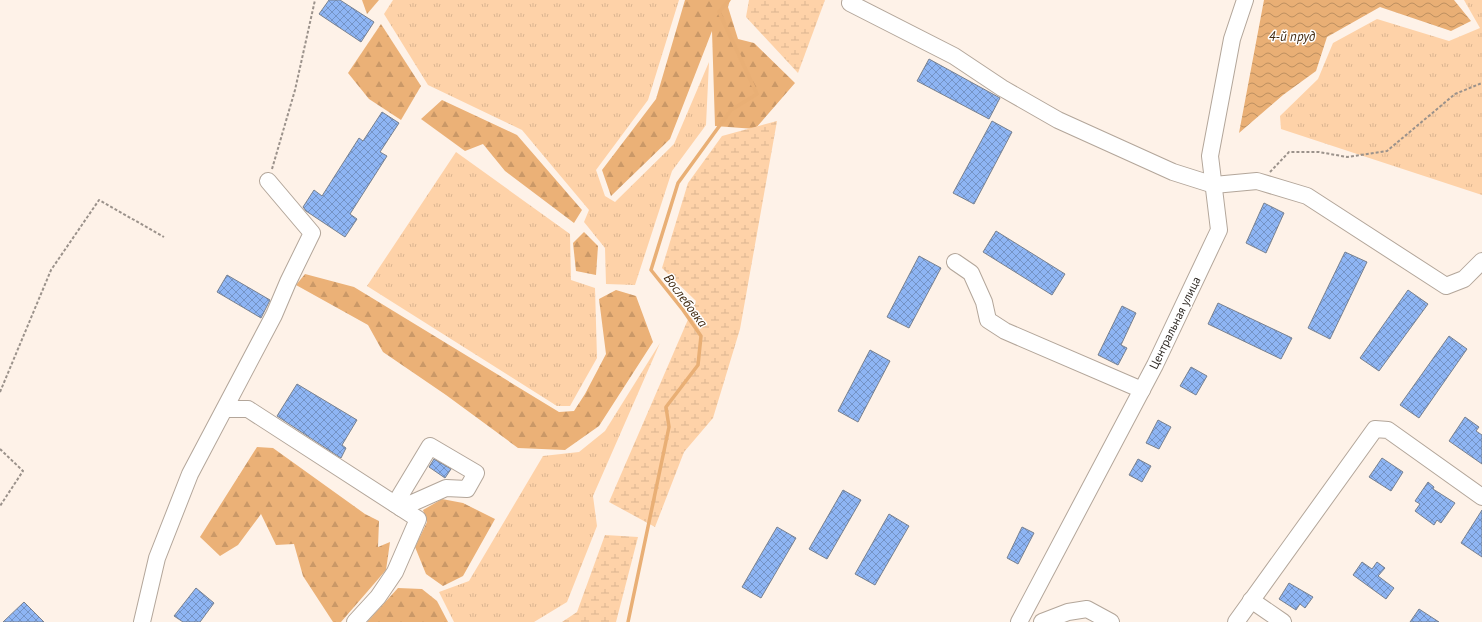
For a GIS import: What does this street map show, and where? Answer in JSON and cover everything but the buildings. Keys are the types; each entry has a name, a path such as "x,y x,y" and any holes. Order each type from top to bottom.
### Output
{"street":[{"name":"Центральная улица","path":"1019,622 1142,390 1219,230 1210,156 1232,39 1246,0"},
{"path":"850,3 954,56 1002,88 1058,120 1173,172 1214,185 1257,181 1307,196 1446,286 1464,279 1482,262"},
{"path":"145,621 157,558 190,474 274,315 312,233 268,181"},
{"path":"955,262 970,273 984,302 988,320 1005,332 1142,390"},
{"path":"225,409 248,409 418,519 395,572 378,597 355,622"},
{"path":"1236,622 1375,430 1388,430 1482,497"},
{"path":"430,446 476,473 467,489 446,488 398,506 430,446"},
{"path":"1251,600 1283,622"},
{"path":"1042,622 1068,612 1087,609 1111,622"}],"path":[{"path":"268,181 294,90 315,0"},
{"path":"1257,181 1267,175 1290,152 1319,152 1347,157 1387,151 1455,94 1482,83"},
{"path":"0,392 51,270 99,200 164,237"},
{"path":"0,449 23,471 0,506"}],"green space":[{"path":"362,0 379,0 367,14"},
{"path":"393,0 679,0 648,100 596,170 605,196 615,202 674,144 709,62 706,125 672,171 635,285 606,284 605,248 584,222 589,210 522,130 428,85 384,14"},
{"path":"685,0 730,0 728,7 738,39 754,43 795,83 755,129 715,126 712,31 670,139 611,196 602,170 656,99"},
{"path":"749,0 825,0 798,73 746,17"},
{"path":"1464,0 1482,0 1482,195 1281,129 1280,116 1318,79 1333,43 1377,19 1449,41 1480,28"},
{"path":"381,24 421,86 401,120 369,99 348,73"},
{"path":"442,100 517,135 582,210 574,223 505,171 483,144 465,151 421,119"},
{"path":"777,121 740,329 713,418 684,452 655,527 609,502 696,301 662,268 688,183 722,136"},
{"path":"456,152 570,234 571,280 595,288 597,358 570,406 557,406 367,286"},
{"path":"584,232 598,246 596,275 576,271 573,243"},
{"path":"305,274 354,287 559,412 574,411 585,394 606,354 599,299 616,290 636,296 653,342 599,426 565,450 518,448 446,395 383,352 368,325 296,285"},
{"path":"660,343 593,496 597,526 567,602 534,622 454,622 439,592 469,581 543,456 579,452 605,431"},
{"path":"257,447 273,448 365,514 379,521 378,547 390,542 386,570 341,622 333,622 303,576 294,544 276,545 261,514 238,545 220,556 200,537"},
{"path":"442,499 463,503 495,519 463,576 443,586 426,574 415,547 427,522 423,510"},
{"path":"605,535 638,537 616,622 562,622 577,612"},
{"path":"398,588 422,589 437,601 448,622 367,622"}],"water":[{"name":"4-й пруд","path":"1264,0 1454,0 1471,21 1451,31 1380,7 1327,37 1316,71 1283,95 1239,133"}],"waterway":[{"name":"Вослебовка","path":"628,622 669,427 666,407 698,365 701,336 683,310 651,270 678,183 731,110 757,94 719,12 729,0"}]}
